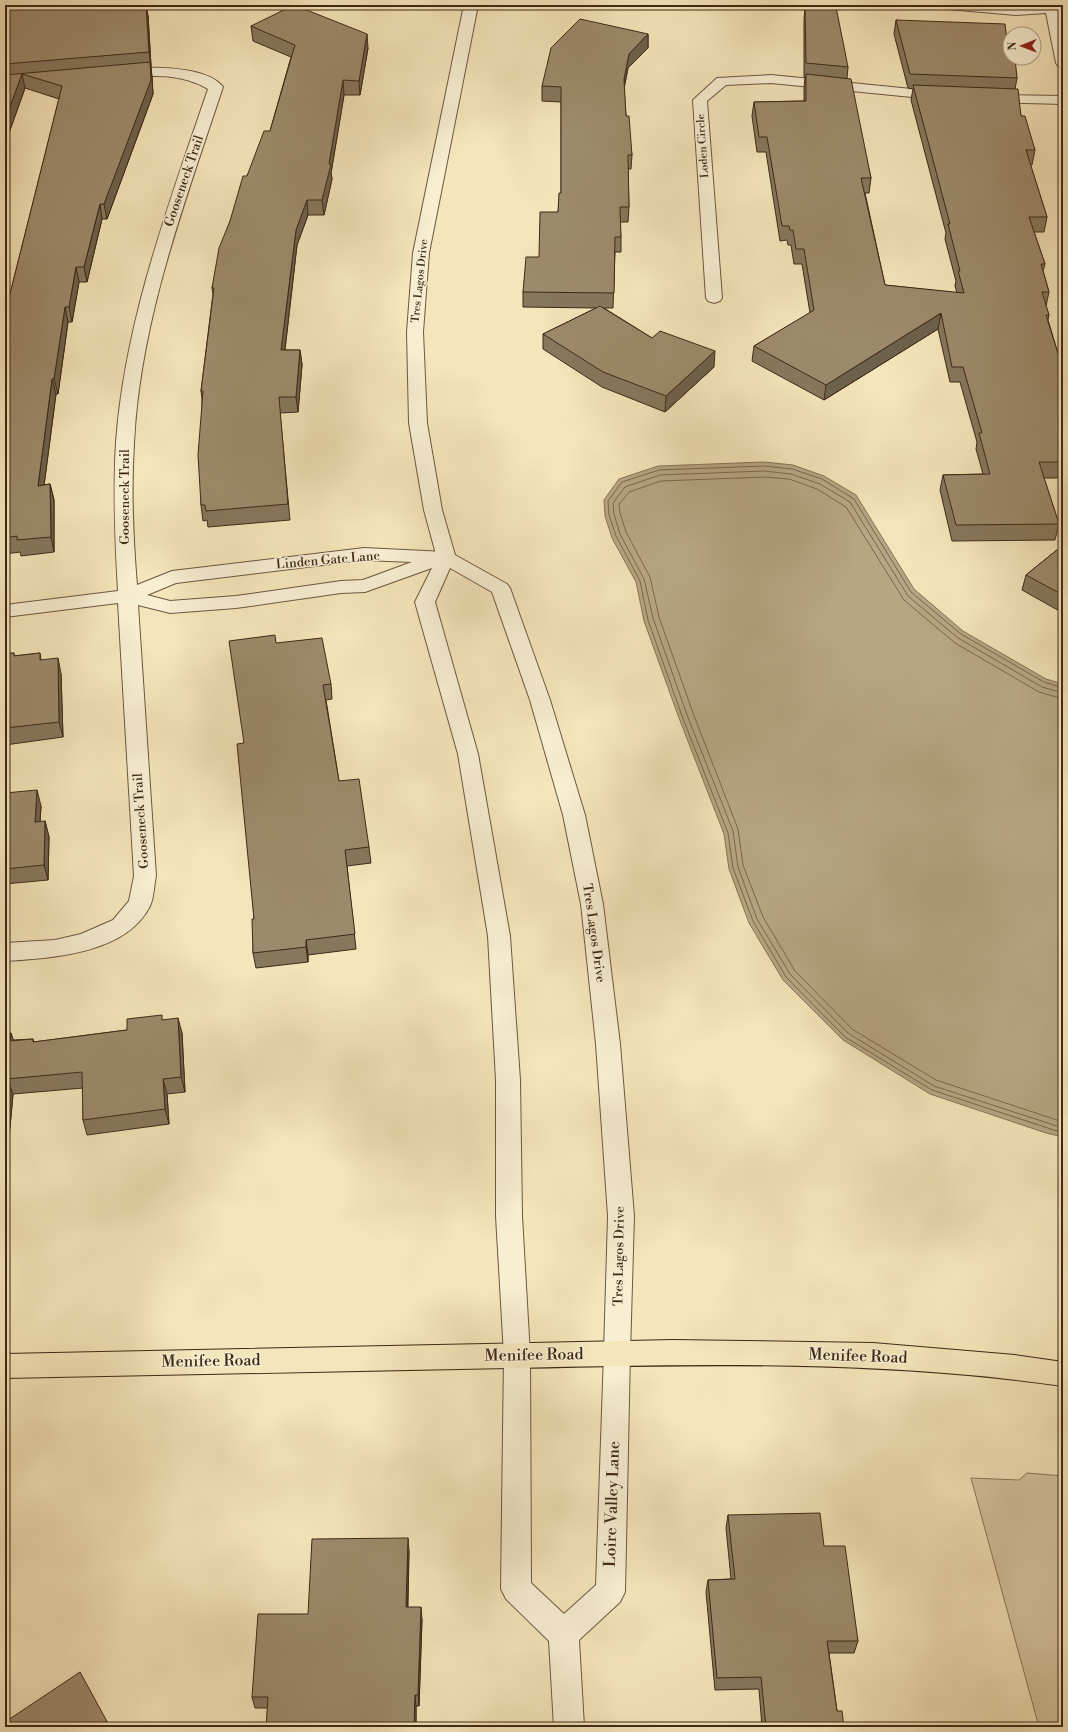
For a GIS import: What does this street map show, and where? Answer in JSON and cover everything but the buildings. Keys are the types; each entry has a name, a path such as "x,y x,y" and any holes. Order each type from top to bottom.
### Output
{"main road":[{"name":"Menifee Road","path":"5,1366 673,1352 873,1355 1015,1367 1063,1374"}],"street":[{"name":"Tres Lagos Drive","path":"471,5 421,253 414,332 418,423 433,510 446,558 500,588 540,700 574,815 592,904 608,1044 621,1216 617,1353"},
{"path":"948,5 1016,11 1052,7 1063,63"},
{"name":"Gooseneck Trail","path":"5,952 54,949 86,942 121,926 140,904 145,876 123,520 125,442 133,377 141,332 162,247 216,87 204,79 185,74 158,71 106,75"},
{"name":"Loden Circle","path":"714,298 700,100 722,81 771,79 919,95 957,97"},
{"path":"972,98 1063,100"},
{"name":"Linden Gate Lane","path":"5,611 127,596 172,577 234,569 364,554 446,558"},
{"name":"Linden Gate Lane","path":"127,596 170,607 236,602 366,586 446,558"},
{"path":"446,558 425,602 468,754 499,936 508,1080 509,1216 517,1355 516,1589 564,1634 569,1727"},
{"name":"Loire Valley Lane","path":"564,1634 610,1592 617,1353"}],"shaded area":[{"path":"1027,1473 1063,1476 1063,1727 1039,1727 971,1478 1019,1480"}],"water":[{"path":"764,462 793,465 824,476 856,495 914,589 963,631 1046,679 1063,684 1063,1137 1046,1133 930,1094 843,1040 783,980 749,923 729,869 724,834 679,718 644,621 636,582 612,538 605,516 604,500 619,479 658,466"}]}
